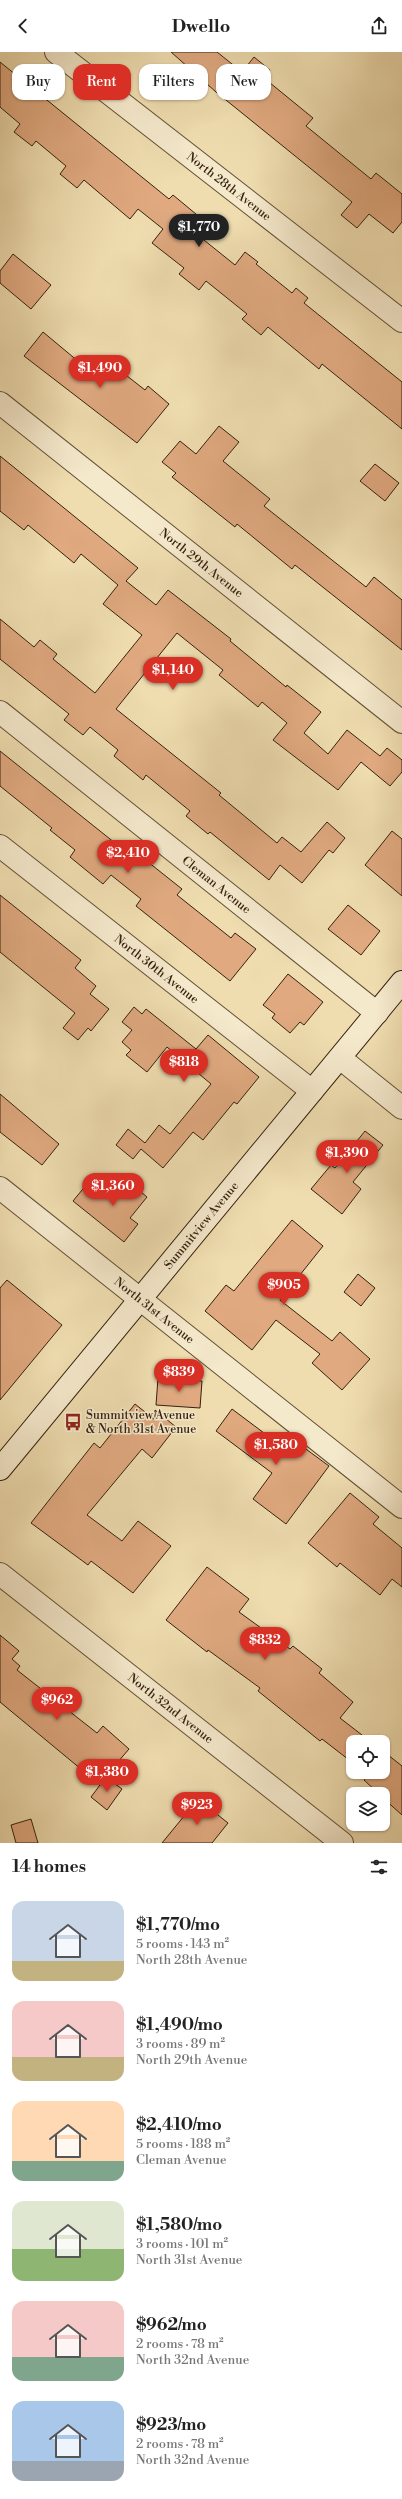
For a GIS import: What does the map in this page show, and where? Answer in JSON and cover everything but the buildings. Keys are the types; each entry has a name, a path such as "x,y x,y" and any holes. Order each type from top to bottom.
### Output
{"street":[{"name":"North 28th Avenue","path":"56,52 402,321"},
{"name":"North 29th Avenue","path":"0,403 402,722"},
{"name":"Cleman Avenue","path":"0,712 377,1013"},
{"name":"North 30th Avenue","path":"0,846 312,1091"},
{"name":"Summitview Avenue","path":"0,1469 402,982"},
{"path":"340,1058 402,1108"},
{"name":"North 31st Avenue","path":"0,1188 402,1507"},
{"name":"North 32nd Avenue","path":"0,1574 342,1843"}],"place":[{"name":"Summitview Avenue & North 31st Avenue","path":"73,1422"}]}
